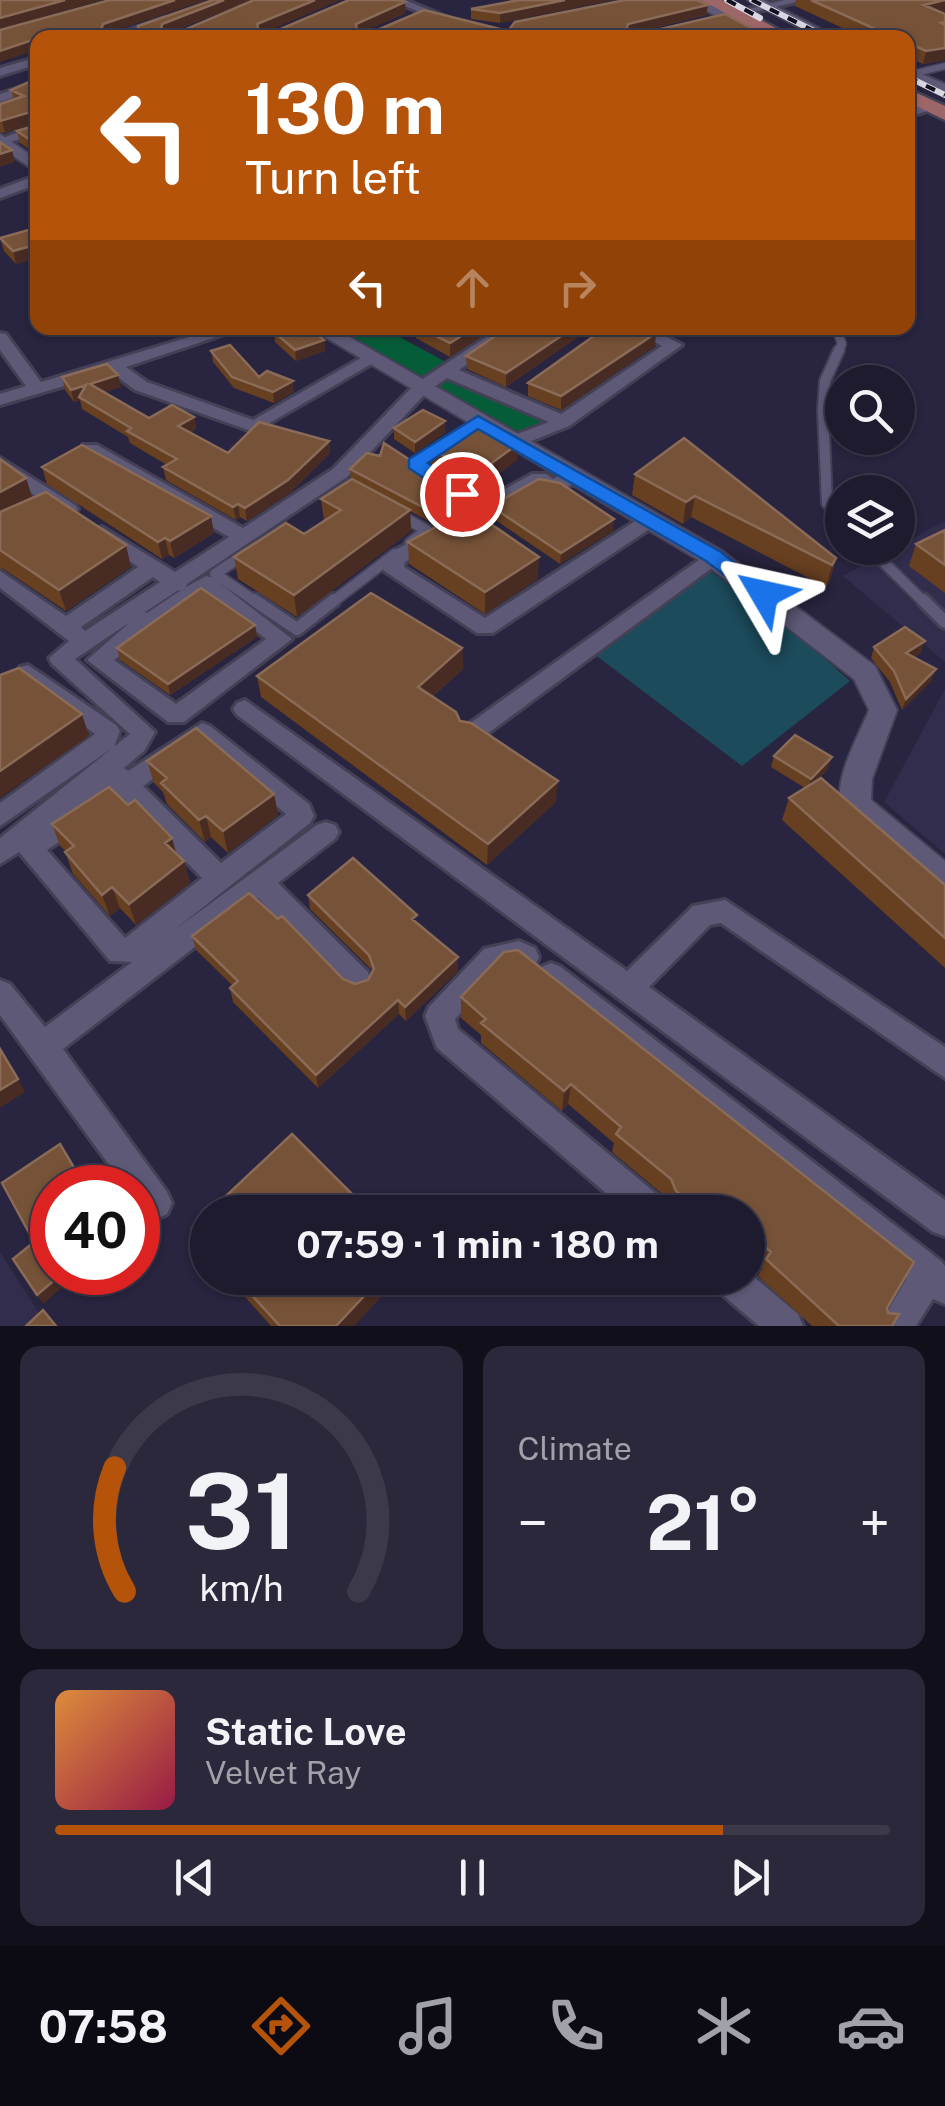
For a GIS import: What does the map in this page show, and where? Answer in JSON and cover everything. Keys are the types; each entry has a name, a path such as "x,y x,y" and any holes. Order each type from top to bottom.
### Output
{"main road":[{"path":"709,0 771,30"},
{"path":"753,4 800,30"},
{"path":"915,83 940,106"},
{"path":"915,97 940,106"}],"street":[{"path":"395,0 461,24"},
{"path":"692,0 752,30"},
{"path":"753,4 800,0"},
{"path":"753,4 813,30"},
{"path":"408,19 423,13"},
{"path":"135,30 178,16"},
{"path":"708,21 727,18"},
{"path":"14,54 30,61"},
{"path":"0,72 30,63"},
{"path":"915,79 945,90"},
{"path":"0,98 30,88"},
{"path":"915,111 940,106"},
{"path":"2,140 30,131"},
{"path":"2,140 30,162"},
{"path":"0,194 30,182"},
{"path":"0,400 212,335"},
{"path":"338,335 472,425 514,442 713,557 865,674 883,710 857,779 855,805 945,880"},
{"path":"0,816 106,740 108,731 19,678 139,618 206,583 281,639 176,716 98,660 139,618 176,584 265,532 335,481 381,441 421,388 500,335"},
{"path":"514,442 563,422 674,345 653,335"},
{"path":"0,338 36,388"},
{"path":"114,365 141,386 254,427 372,359"},
{"path":"446,371 514,393 563,422"},
{"path":"90,450 265,532"},
{"path":"0,464 176,584"},
{"path":"572,475 554,488 539,478 478,522 395,559 393,570 484,628 553,574 650,520"},
{"path":"27,515 54,500"},
{"path":"471,734 713,557"},
{"path":"66,627 152,568"},
{"path":"0,578 90,641"},
{"path":"0,853 118,776 202,732 300,811 301,816 127,952 120,952 31,850 118,776 144,732 60,658"},
{"path":"245,709 945,1220"},
{"path":"118,776 221,880"},
{"path":"43,1046 326,832"},
{"path":"259,882 358,981"},
{"path":"628,989 704,914 725,910 945,1064"},
{"path":"632,1195 440,1028 438,1016 494,958 519,953 528,958 937,1280 896,1326"},
{"path":"0,993 129,1165"},
{"path":"749,1295 786,1326"}],"lane":[{"path":"915,74 945,66"},
{"path":"826,475 825,381 842,344 839,335"},
{"path":"416,464 453,438"},
{"path":"400,454 431,474"},
{"path":"265,532 215,574 297,629 428,530 383,506"},
{"path":"886,565 945,622"}],"shaded area":[{"path":"945,521 945,662 843,576 863,565 915,565 915,537"},
{"path":"945,689 945,854 884,802"},
{"path":"0,1252 43,1319 36,1326 0,1326"}],"green space":[{"path":"396,335 555,421 526,440 345,338"}],"water":[{"path":"707,569 780,619 850,681 742,766 594,654"}],"building":[{"path":"0,0 65,0 0,18"},
{"path":"110,0 175,0 103,24 101,30 30,30 30,41 0,51 0,30"},
{"path":"213,0 224,0 162,24 161,30 139,30 138,26"},
{"path":"254,0 315,0 257,24 259,30 184,30"},
{"path":"349,0 405,2 356,24 357,30 278,30"},
{"path":"519,0 565,0 500,13 471,9"},
{"path":"625,0 697,0 708,5 628,24 626,30 509,30 515,22"},
{"path":"811,0 945,0 924,5 945,14 945,22 941,23 945,25 945,48 926,51 915,46 915,30 877,30"},
{"path":"424,10 504,30 377,30"},
{"path":"725,14 755,30 656,30"},
{"path":"30,82 30,112 0,121 0,104 24,96 11,90"},
{"path":"30,127 30,140 17,131"},
{"path":"0,142 12,150 0,154"},
{"path":"30,230 30,246 13,251 0,238"},
{"path":"278,335 318,335 324,340 295,350"},
{"path":"434,335 463,335 450,343"},
{"path":"497,335 563,335 506,373 466,356"},
{"path":"595,335 653,335 561,396 528,383"},
{"path":"230,345 259,377 267,371 293,381 273,392 232,377 211,351"},
{"path":"107,364 118,375 90,384 149,418 172,405 194,417 178,426 228,453 259,422 329,441 288,480 245,508 238,504 233,507 163,467 177,459 127,431 131,428 79,397 86,385 71,390 62,377"},
{"path":"423,410 445,421 415,442 394,428"},
{"path":"470,422 518,444 471,478 467,471 430,447"},
{"path":"684,438 825,549 825,561 695,496 686,502 635,474"},
{"path":"384,443 459,492 432,512 350,469 367,453 380,456"},
{"path":"82,445 211,516 170,541 165,538 158,542 42,467"},
{"path":"0,459 26,478 0,492"},
{"path":"352,479 410,510 294,595 234,557 286,523 304,534 341,510 321,499"},
{"path":"539,479 560,483 614,519 561,553 491,506"},
{"path":"46,492 126,545 59,590 0,550 0,512"},
{"path":"469,509 539,557 485,592 408,542"},
{"path":"945,530 945,565 916,544"},
{"path":"201,588 255,625 168,684 117,648"},
{"path":"371,593 462,648 418,687 456,712 460,721 471,723 558,781 488,844 257,676"},
{"path":"905,627 925,641 906,653 936,669 906,699 894,671 874,647"},
{"path":"19,668 82,714 0,771 0,675"},
{"path":"196,728 274,794 223,831 206,816 199,820 161,783 167,778 147,761"},
{"path":"795,735 832,757 811,779 774,756"},
{"path":"821,778 945,885 945,938 789,798"},
{"path":"109,787 128,805 135,800 172,838 165,843 184,861 129,904 112,887 102,895 65,852 74,846 52,824"},
{"path":"353,858 417,915 412,919 458,957 405,1007 398,1000 316,1075 230,988 238,981 192,936 249,893 278,919 282,916 343,979 355,984 368,980 374,969 369,955 308,895"},
{"path":"518,950 914,1262 887,1308 888,1313 899,1314 892,1326 839,1326 766,1259 771,1252 765,1247 765,1195 681,1195 671,1179 616,1134 621,1127 571,1084 564,1091 481,1023 486,1019 461,997 504,952"},
{"path":"0,1049 18,1079 0,1090"},
{"path":"292,1134 353,1195 227,1195"},
{"path":"60,1144 72,1165 30,1165 30,1235 2,1183"},
{"path":"30,1245 30,1284 13,1259"},
{"path":"252,1295 365,1295 336,1326 280,1326"},
{"path":"43,1310 56,1326 26,1326"}],"railway":[{"path":"727,0 760,18"},
{"path":"752,0 812,30"},
{"path":"915,80 945,95"}],"route":[{"path":"462,494 416,464 478,421 713,557 764,594"}]}
